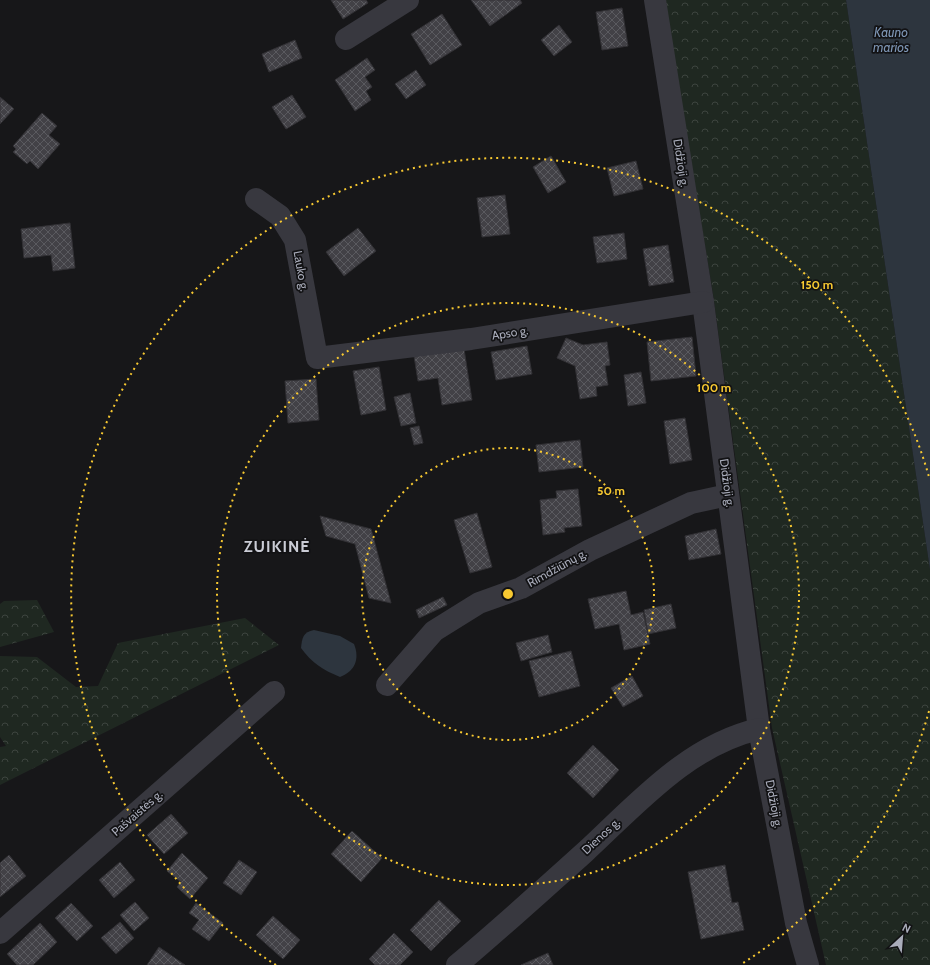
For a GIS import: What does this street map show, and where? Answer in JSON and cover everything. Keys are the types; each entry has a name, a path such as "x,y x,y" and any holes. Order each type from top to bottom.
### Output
{"street":[{"path":"346,39 408,0"},
{"name":"Didžioji g.","path":"655,0 703,302 759,729 796,923 808,965"},
{"name":"Lauko g.","path":"256,199 280,216 295,240 316,358"},
{"name":"Apso g.","path":"316,358 471,339 703,302"},
{"name":"Rimdžiūnų g.","path":"387,685 434,631 478,602 521,588 590,550 691,503 728,495"},
{"name":"Pašvaistės g.","path":"0,934 274,692"},
{"name":"Dienos g.","path":"457,965 510,920 661,782 696,755 741,733 759,729"}],"green space":[{"path":"664,0 846,0 930,570 930,965 826,965 772,728 713,294"},
{"path":"37,600 54,632 0,647 0,604 4,601"},
{"path":"245,618 279,645 0,785 0,747 6,746 0,737 0,656 37,657 76,687 98,686 118,643"}],"water":[{"name":"Kauno marios","path":"846,0 930,0 930,570"},
{"path":"314,630 340,636 354,644 356,649 356,659 353,668 340,677 318,666 309,658 301,648 305,634"}],"building":[{"path":"331,0 366,0 368,3 343,19"},
{"path":"471,0 520,0 522,3 490,26"},
{"path":"622,8 628,46 602,50 596,12"},
{"path":"442,14 462,45 430,65 411,34"},
{"path":"559,25 572,42 554,56 541,40"},
{"path":"295,40 302,58 269,72 262,54"},
{"path":"367,58 375,70 365,77 372,87 366,91 371,100 355,111 335,80"},
{"path":"416,70 426,85 406,99 395,84"},
{"path":"292,95 306,117 286,129 272,107"},
{"path":"0,97 14,109 0,124"},
{"path":"42,113 57,126 49,135 60,144 38,169 30,161 27,164 13,152 16,149 13,146"},
{"path":"551,156 566,182 548,193 533,167"},
{"path":"636,161 643,189 614,196 607,168"},
{"path":"505,195 510,234 482,237 477,198"},
{"path":"70,223 75,268 53,271 51,255 24,258 21,229"},
{"path":"358,228 376,251 344,276 326,252"},
{"path":"624,233 627,259 597,263 593,237"},
{"path":"668,245 674,282 649,286 643,249"},
{"path":"692,337 696,376 651,381 647,342"},
{"path":"566,338 583,345 607,342 610,365 605,366 608,385 596,387 597,396 580,399 575,366 557,358"},
{"path":"527,346 532,374 496,380 491,352"},
{"path":"464,349 472,400 442,405 438,378 418,381 414,356"},
{"path":"379,367 386,410 361,415 353,371"},
{"path":"641,372 646,403 628,406 624,375"},
{"path":"316,379 319,420 288,423 285,381"},
{"path":"410,393 416,423 401,426 394,397"},
{"path":"685,418 692,460 670,464 664,421"},
{"path":"419,426 423,443 414,445 410,428"},
{"path":"580,440 583,467 539,472 536,445"},
{"path":"578,489 582,526 564,528 565,532 543,535 540,500 557,498 556,491"},
{"path":"477,513 492,567 470,573 454,520"},
{"path":"320,516 371,529 391,603 369,598 355,544 326,536"},
{"path":"716,529 721,554 689,560 685,536"},
{"path":"626,591 631,615 643,612 650,644 624,650 619,624 595,629 588,599"},
{"path":"443,597 447,605 419,618 416,610"},
{"path":"671,604 676,628 648,634 644,610"},
{"path":"548,635 552,652 521,661 516,643"},
{"path":"571,651 580,686 539,697 529,661"},
{"path":"632,676 643,696 623,707 611,688"},
{"path":"593,745 619,770 593,798 567,773"},
{"path":"171,814 188,833 164,854 147,835"},
{"path":"352,831 382,858 361,882 331,854"},
{"path":"182,853 208,878 190,899 177,887 181,882 167,871"},
{"path":"9,855 26,876 0,897 0,863"},
{"path":"239,860 257,872 241,895 223,883"},
{"path":"120,862 135,880 114,898 99,880"},
{"path":"725,865 732,903 738,902 744,930 701,939 688,872"},
{"path":"439,900 461,921 431,951 410,930"},
{"path":"135,902 149,918 134,931 120,915"},
{"path":"71,903 93,926 77,941 55,918"},
{"path":"196,903 223,923 209,941 192,929 199,920 189,913"},
{"path":"273,916 300,940 283,959 256,935"},
{"path":"120,922 134,938 116,954 101,938"},
{"path":"40,923 57,942 33,965 17,965 7,954"},
{"path":"394,933 413,952 400,965 375,965 369,959"},
{"path":"159,947 185,965 147,965"},
{"path":"548,953 553,965 521,965"}],"district":[{"name":"ZUIKINĖ","path":"277,546"}]}
